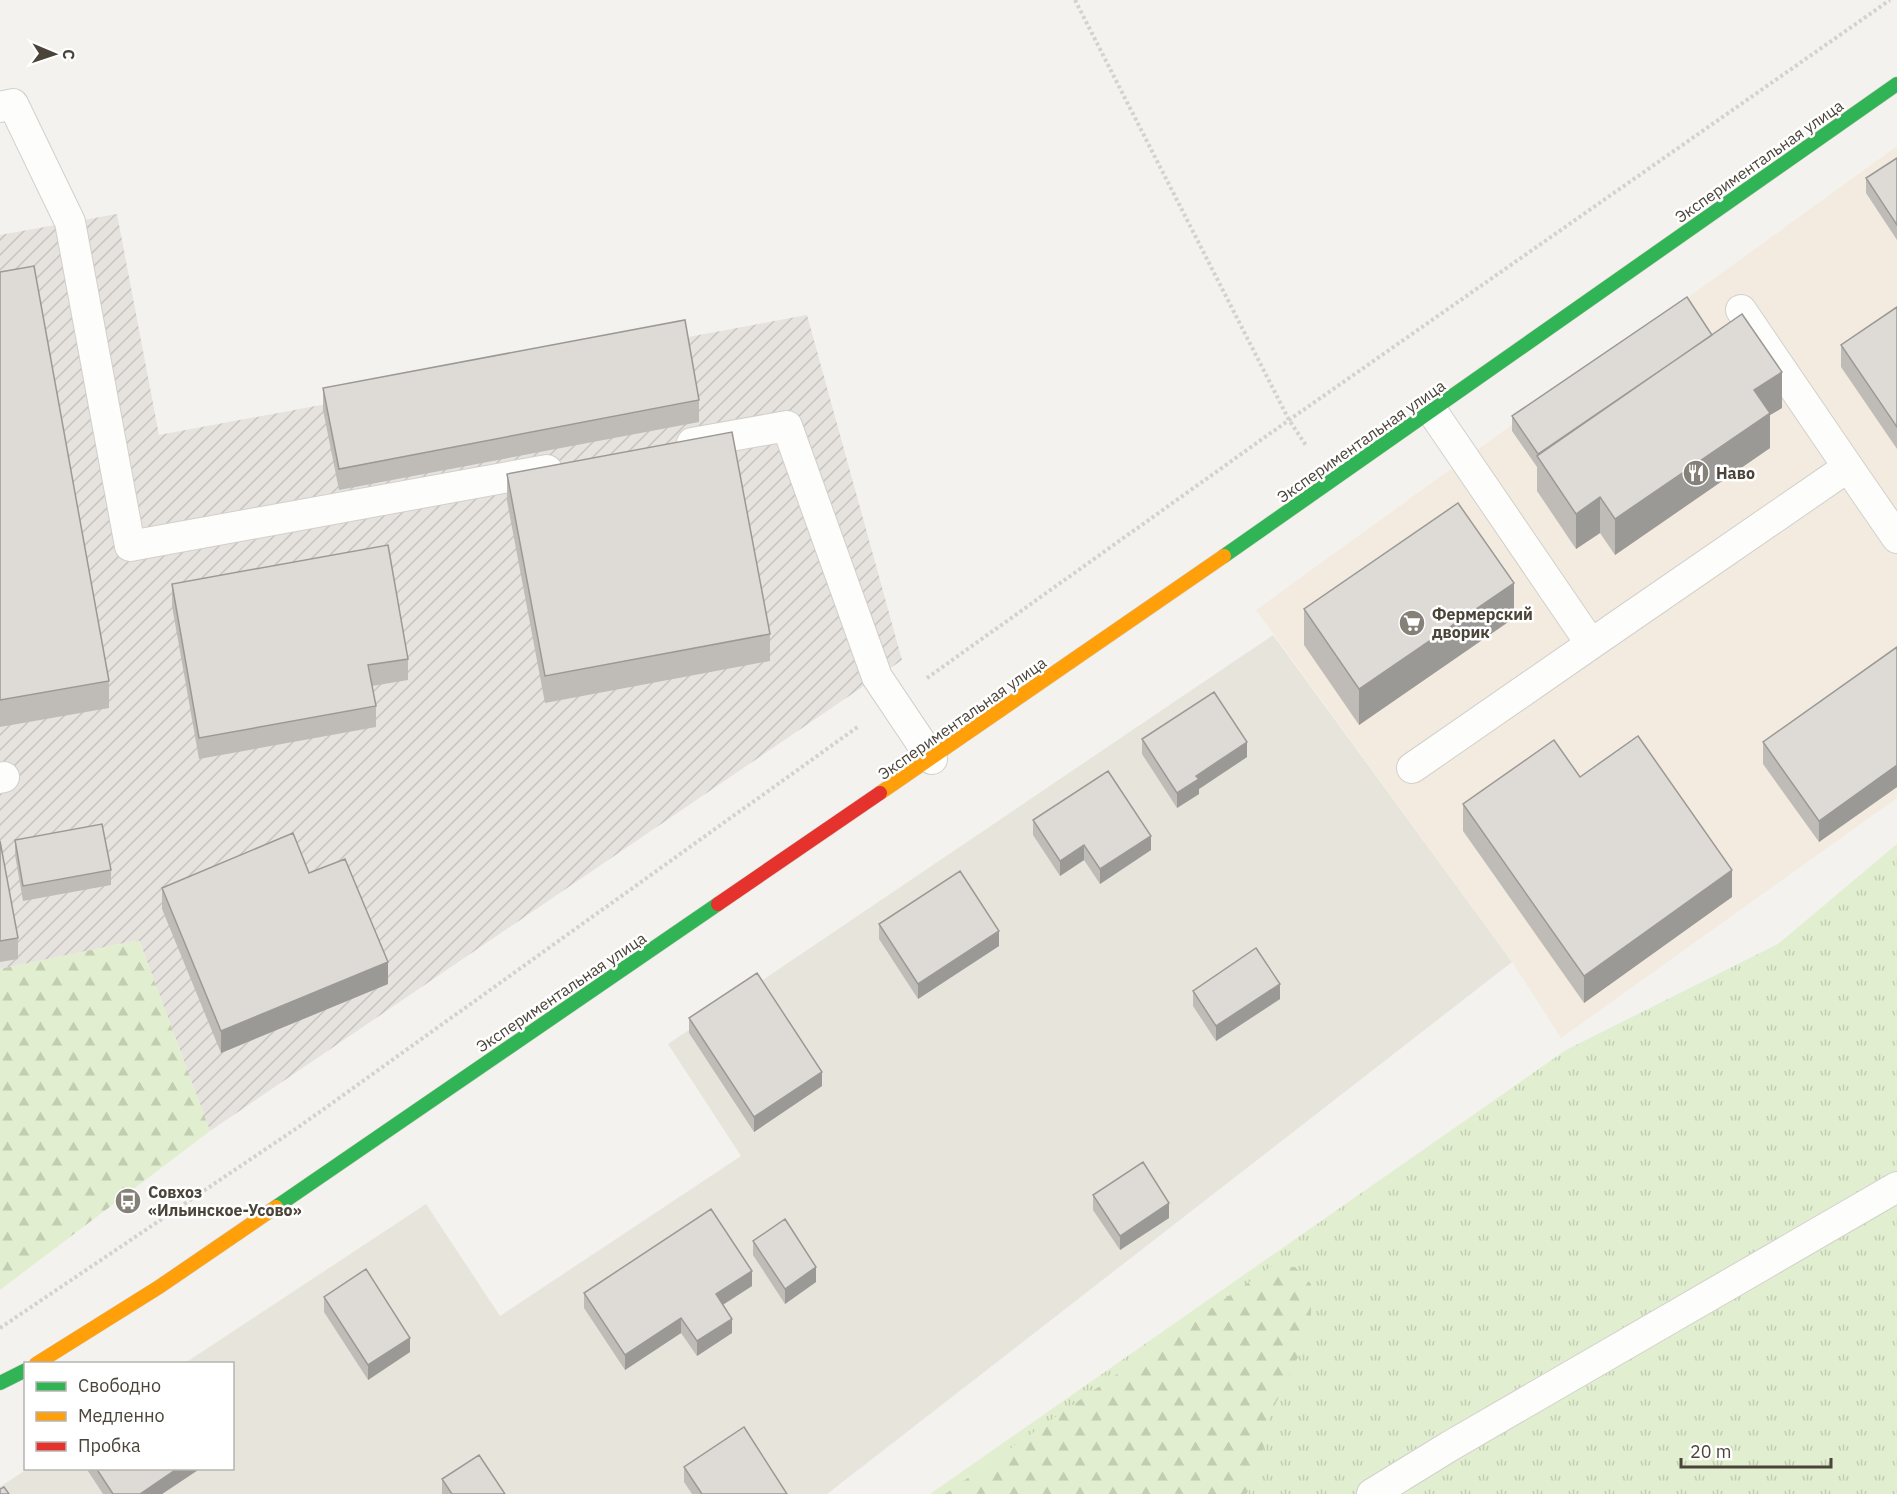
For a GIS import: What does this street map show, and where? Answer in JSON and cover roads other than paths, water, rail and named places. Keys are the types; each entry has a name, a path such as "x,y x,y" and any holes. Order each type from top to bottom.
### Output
{"street":[{"name":"Экспериментальная улица","path":"39,1362 159,1287 932,759 1330,483 1897,84"},
{"path":"0,1383 24,1371"}],"lane":[{"path":"0,107 13,104 70,222 130,546 576,465"},
{"path":"1741,310 1897,538"},
{"path":"1432,411 1474,493 1592,644"},
{"path":"670,447 787,426 877,677 932,759"},
{"path":"1412,768 1848,467"},
{"path":"1372,1494 1450,1446 1897,1187"}],"place":[{"name":"Наво","path":"1696,473"},
{"name":"Фермерский дворик","path":"1412,623"},
{"name":"Совхоз «Ильинское-Усово»","path":"128,1201"}]}
